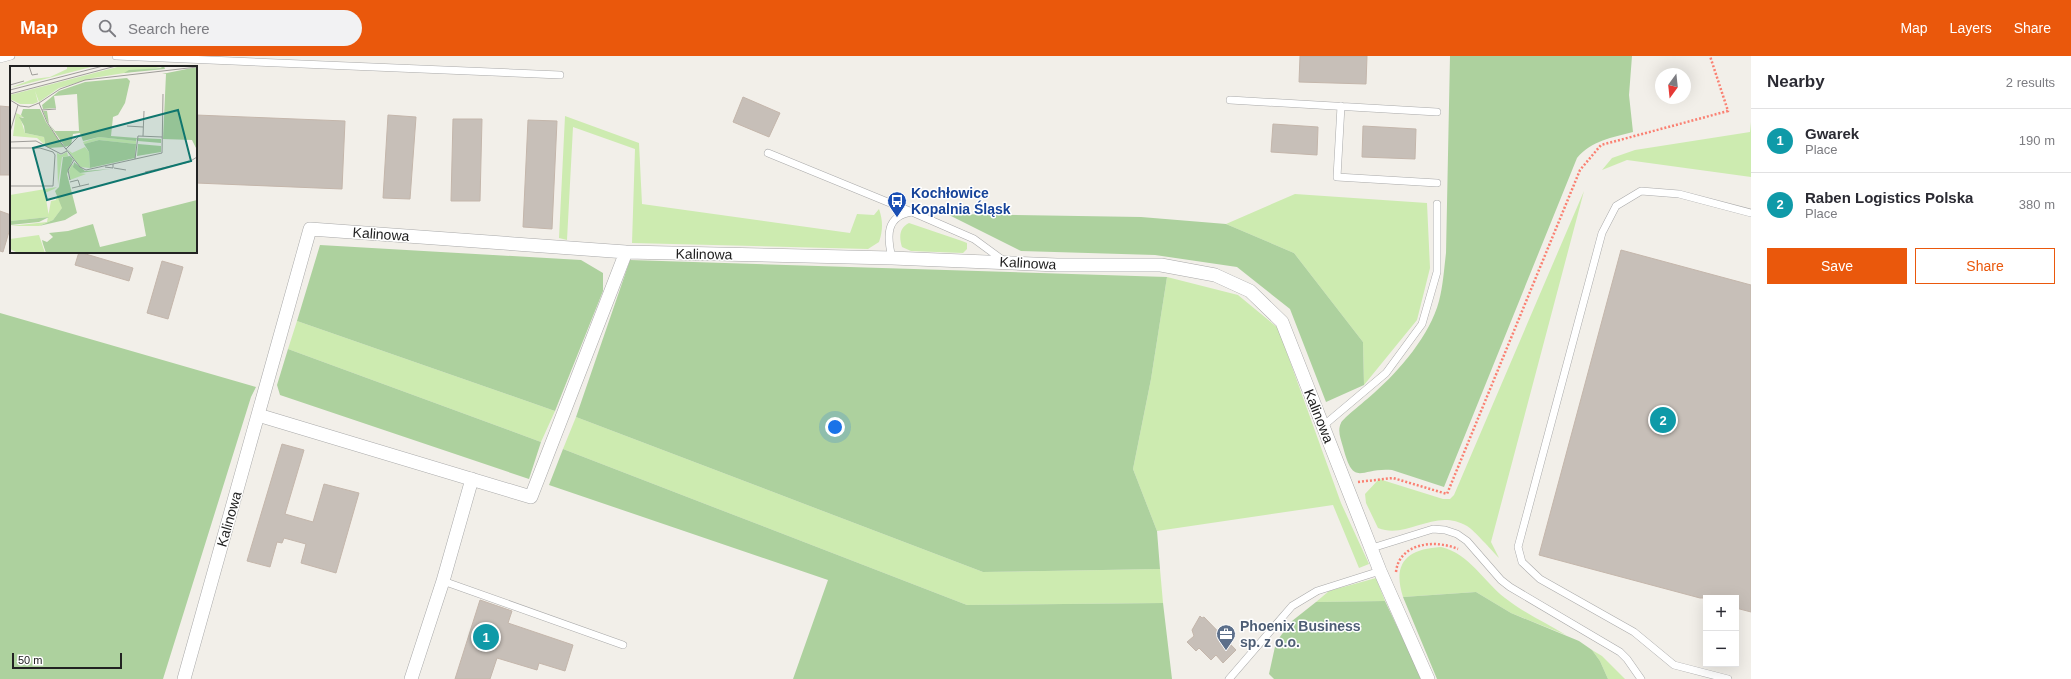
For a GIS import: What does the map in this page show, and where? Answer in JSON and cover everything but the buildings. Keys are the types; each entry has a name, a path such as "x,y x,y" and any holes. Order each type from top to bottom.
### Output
{"street":[{"name":"Kalinowa","path":"184,679 310,229 626,252 892,258 1057,265 1161,265 1215,275 1250,291 1282,322 1380,571 1428,679"},
{"path":"258,415 531,496 626,252"},
{"path":"411,679 443,582 472,479"}],"lane":[{"path":"0,59 11,56"},
{"path":"116,56 560,75"},
{"path":"1230,100 1437,112"},
{"path":"1341,106 1337,177 1437,182"},
{"path":"768,153 974,239 1005,262"},
{"path":"1728,679 1674,665 1634,632 1540,579 1522,562 1518,547 1602,233 1616,206 1641,191 1679,194 1751,213"},
{"path":"1323,426 1386,373 1422,324 1437,272 1437,204"},
{"path":"892,258 889,229 893,221 903,213 912,212"},
{"path":"1372,548 1433,529 1445,530 1457,534 1467,541 1501,580 1620,652 1627,659 1641,679"},
{"path":"1229,679 1292,606 1317,590 1380,571"},
{"path":"443,582 623,645"}],"path":[{"path":"1348,487 1360,481 1393,478 1447,494 1580,170 1601,146 1728,111 1710,56"},
{"path":"1396,577 1397,564 1402,556 1418,546 1434,543 1446,545 1464,552"}],"green space":[{"path":"1450,56 1632,56 1629,95 1633,132 1596,143 1577,158 1444,487 1392,470 1360,473 1355,472 1347,460 1340,438 1339,429 1342,421 1384,384 1404,363 1429,326 1439,301 1446,253"},
{"path":"565,116 639,143 642,204 850,233 857,214 874,215 879,209 882,226 879,242 868,249 632,243 635,149 573,127 567,240 559,238"},
{"path":"1751,122 1751,177 1627,160 1602,170 1612,158 1635,150 1750,132"},
{"path":"1584,191 1491,542 1499,558 1470,528 1455,521 1432,521 1411,528 1389,531 1378,528 1366,503 1365,494 1379,479 1443,499 1450,499 1454,495"},
{"path":"1295,194 1427,203 1430,268 1417,320 1364,385 1363,342 1294,253 1226,224"},
{"path":"947,214 1141,217 1226,224 1294,253 1363,342 1364,385 1326,402 1290,309 1237,267 1155,255 1021,251"},
{"path":"909,223 967,243 967,249 963,253 911,251 902,247 900,240 901,233 903,227"},
{"path":"320,245 581,260 603,273 603,291 555,411 297,321"},
{"path":"630,260 1167,277 1151,379 1133,469 1157,531 1160,569 983,572 576,417"},
{"path":"1167,277 1238,295 1278,328 1341,503 1369,564 1359,568 1333,505 1157,531 1133,469 1151,379"},
{"path":"0,313 256,387 251,397 163,679 0,679"},
{"path":"297,321 555,411 541,442 288,349"},
{"path":"288,349 541,442 529,479 280,395 277,385"},
{"path":"576,417 983,572 1160,569 1163,603 967,605 563,449"},
{"path":"563,449 967,605 1163,603 1172,679 793,679 828,580 549,485"},
{"path":"1441,547 1460,556 1468,562 1497,591 1512,603 1566,635 1511,613 1476,592 1403,597 1400,585 1400,575 1401,567 1405,560 1419,551"},
{"path":"1376,578 1385,601 1316,602 1329,591"},
{"path":"1476,592 1511,613 1579,641 1592,650 1600,661 1608,679 1437,679 1403,597"},
{"path":"1385,601 1422,679 1274,679 1269,674 1276,642 1292,621 1316,602"},
{"path":"1592,650 1602,656 1625,679 1608,679 1600,661"}],"place":[{"name":"Kochłowice Kopalnia Śląsk","path":"897,218"},
{"name":"Raben Logistics Polska","path":"1663,420"},
{"name":"Gwarek","path":"486,637"},
{"name":"Phoenix Business sp. z o.o.","path":"1226,651"}]}
